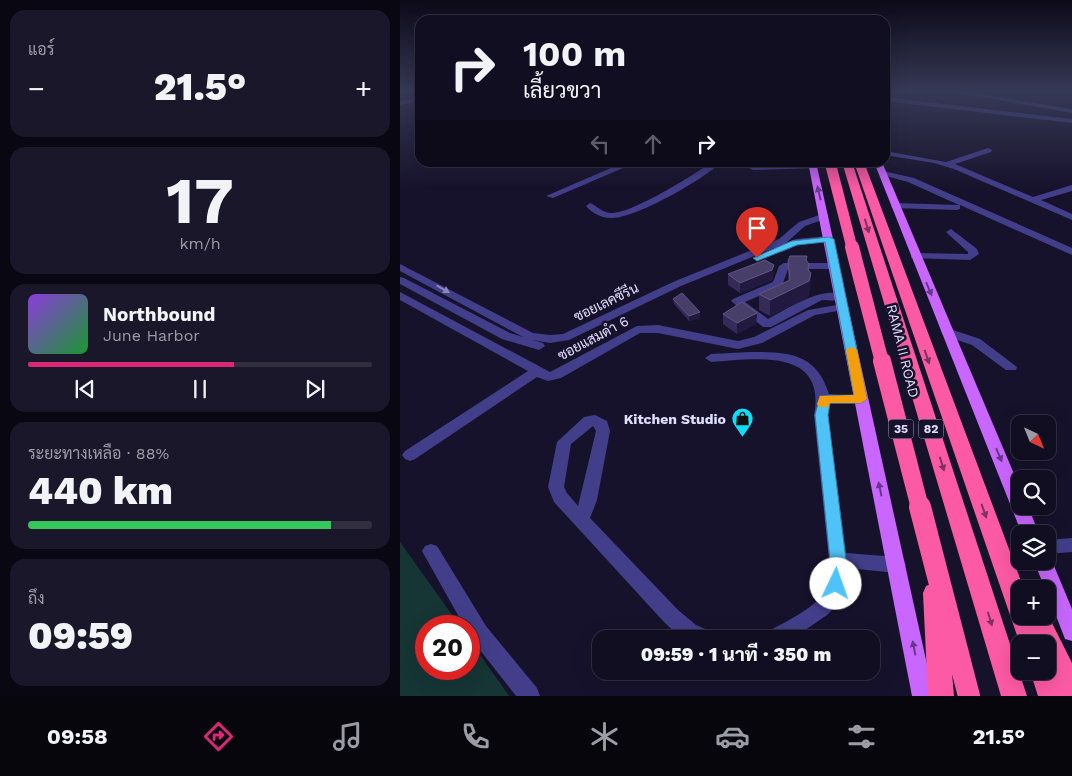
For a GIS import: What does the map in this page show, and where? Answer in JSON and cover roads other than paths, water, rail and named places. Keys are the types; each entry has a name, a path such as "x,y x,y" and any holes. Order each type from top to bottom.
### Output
{"highway":[{"name":"82","path":"823,167 970,696"},
{"name":"RAMA II ROAD","path":"823,167 932,550 970,696"},
{"name":"82","path":"849,167 1014,696"},
{"name":"RAMA II ROAD","path":"861,167 1011,584"},
{"path":"932,550 941,696"},
{"path":"1000,553 1015,580"},
{"path":"1040,625 1072,689"},
{"path":"1045,680 1051,696"}],"main road":[{"name":"35","path":"822,167 825,216 834,266 924,696"},
{"path":"880,168 1027,525"},
{"path":"1047,570 1072,632"}],"street":[{"path":"947,164 988,150"},
{"path":"890,154 947,164 1072,217"},
{"path":"550,196 621,167"},
{"path":"590,206 609,216 621,214 685,184 710,167"},
{"path":"753,168 767,167"},
{"path":"880,168 1072,252"},
{"path":"1032,200 1070,190"},
{"path":"895,206 957,207"},
{"name":"ซอยเลคซีรีน","path":"400,267 431,282 533,345 560,345 607,326 680,286 782,240 802,224 825,216"},
{"path":"916,256 970,256 974,254 973,250 951,232"},
{"name":"ซอยเลคซีรีน","path":"680,286 796,242 829,239"},
{"path":"834,266 784,266 778,284 737,301 767,324 820,297 842,303"},
{"name":"ซอยเลคซีรีน","path":"400,280 510,332"},
{"name":"ซอยแสมดำ 6","path":"400,295 548,376 556,375 626,335 646,328 738,345 748,344 812,312 842,303"},
{"path":"947,332 976,342 1011,367"},
{"path":"711,358 786,357 802,363 813,371 824,399 821,415 838,560 836,584 831,599 804,621 789,630"},
{"path":"410,455 536,371"},
{"path":"824,399 861,399"},
{"path":"581,520 589,500 603,431 602,425 595,420 589,421 564,442 556,486 560,497 581,520 671,616 687,630"},
{"path":"1056,546 1072,545"},
{"path":"431,551 479,633 529,696"},
{"path":"838,560 897,565"}],"place":[{"name":"Kitchen Studio","path":"742,438"}]}
